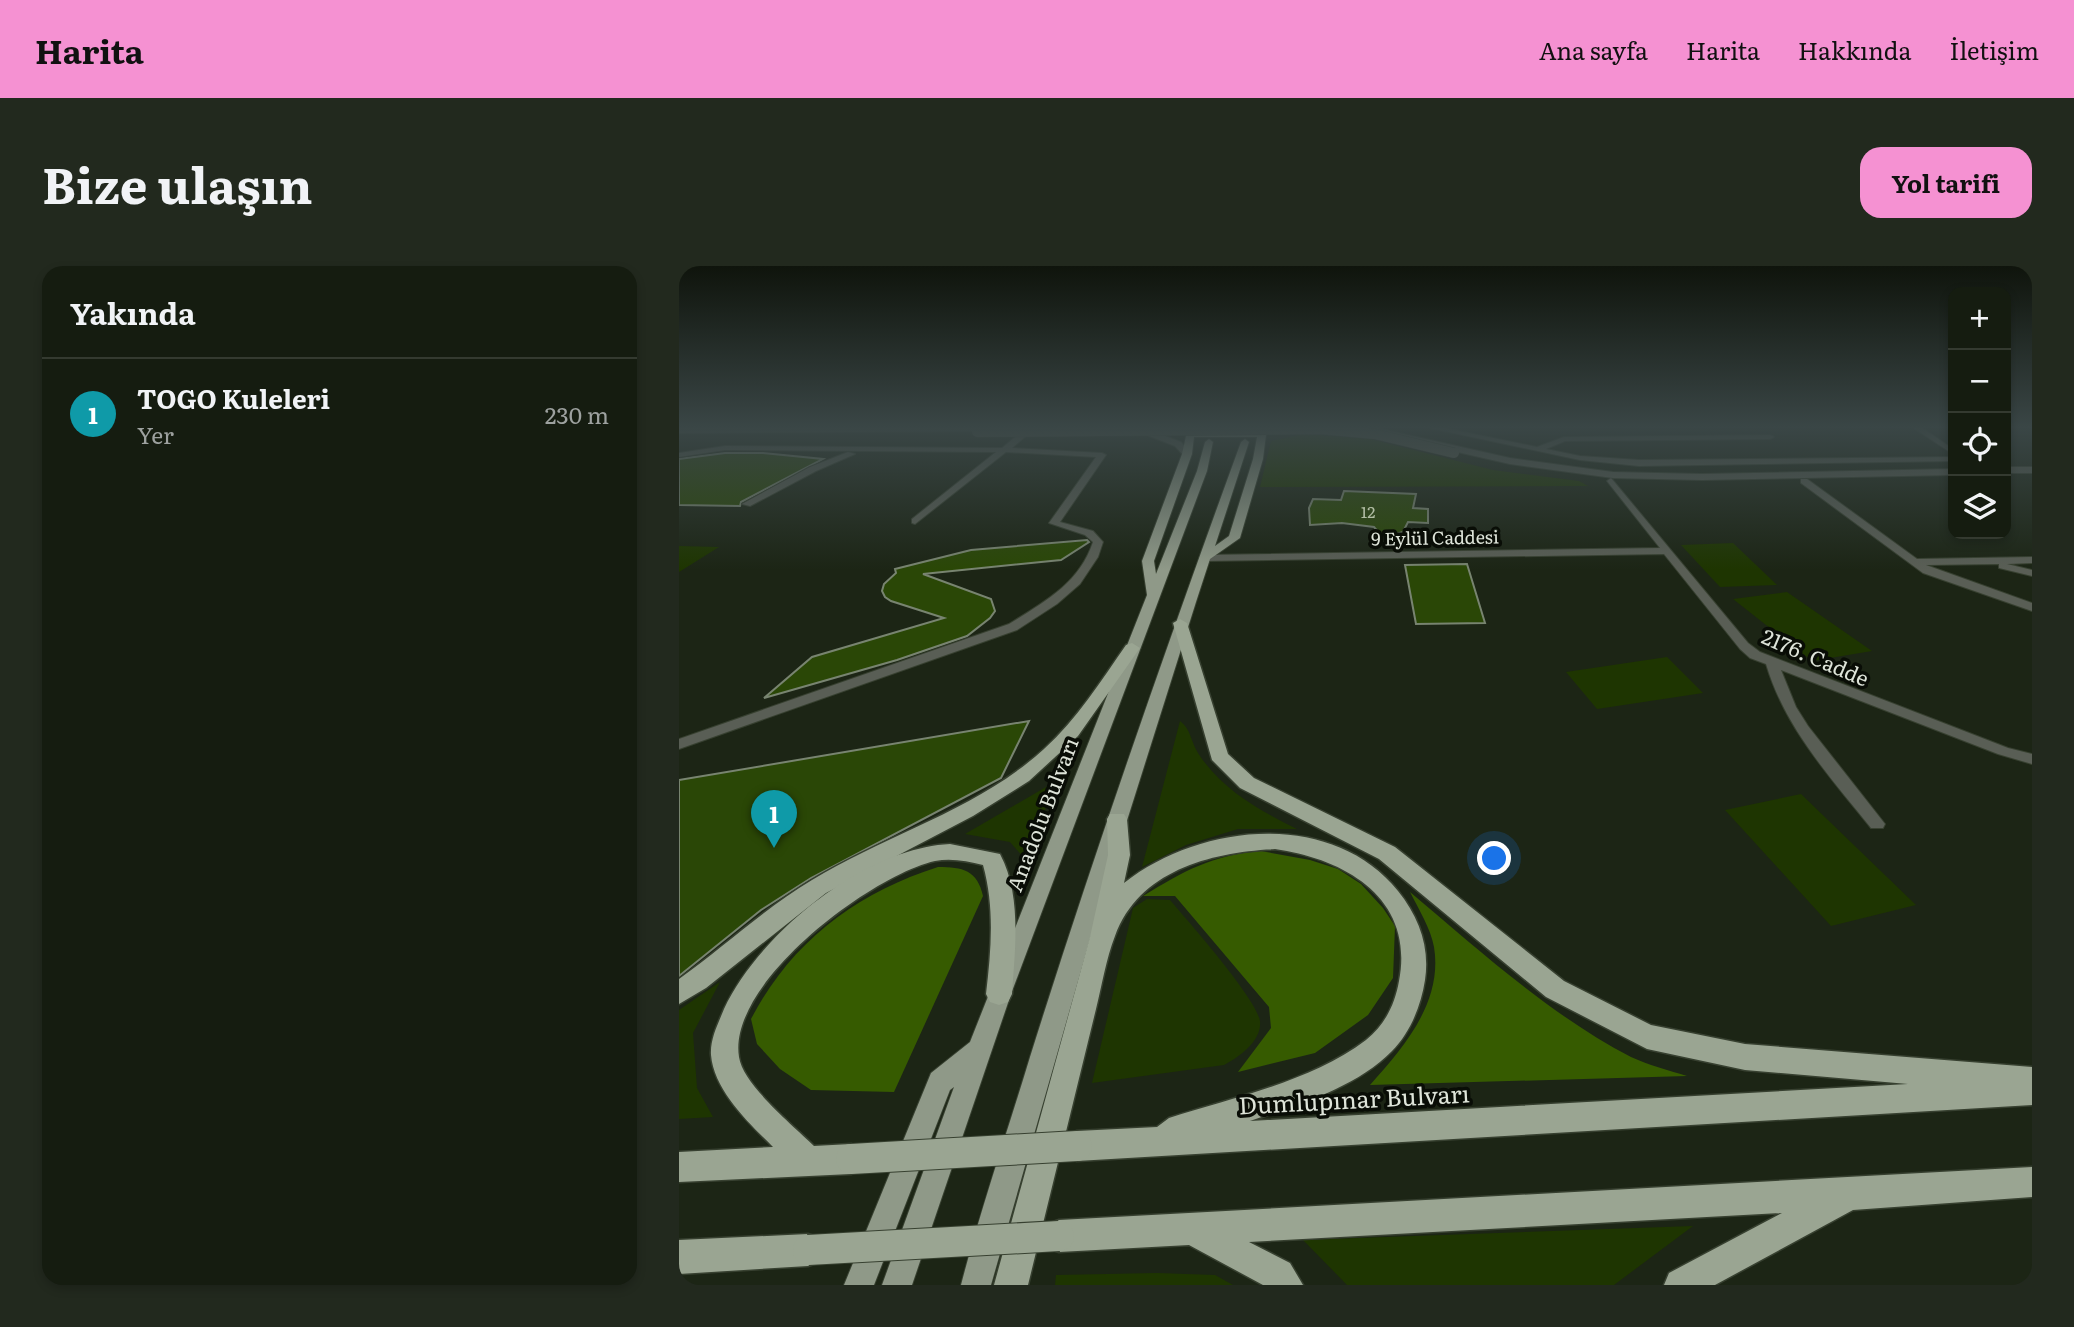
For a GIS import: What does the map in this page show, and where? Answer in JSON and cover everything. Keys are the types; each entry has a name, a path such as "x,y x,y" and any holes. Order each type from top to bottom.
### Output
{"highway":[{"path":"1180,623 1219,756 1247,783 1294,809 1387,853 1555,989 1647,1037 1745,1057 2032,1081"},
{"path":"679,993 818,887 1005,789 1048,756 1077,726 1132,648"},
{"path":"1011,1285 1102,937 1119,855 1117,820"},
{"path":"1102,937 1113,915 1132,890 1151,875 1211,848 1257,841 1309,845 1356,863 1390,892 1408,924 1415,969 1405,1014 1377,1047 1339,1073 1145,1141"},
{"path":"807,1160 739,1084 726,1061 727,1030 747,990 773,954 808,921 852,890 895,867 934,853 964,851 992,860 1001,885 1004,908 999,994"},
{"name":"Dumlupınar Bulvarı","path":"679,1167 2032,1091"},
{"path":"679,1257 2032,1182"},
{"path":"1681,1285 1851,1194"},
{"path":"1191,1229 1278,1275 1286,1285"}],"main road":[{"path":"1153,597 1148,561 1180,475"},
{"name":"Anadolu Bulvarı","path":"897,1285 999,994 1201,475"},
{"path":"976,1285 1059,1002 1180,623 1233,475"},
{"path":"1204,558 1234,538 1252,475"},
{"path":"859,1285 940,1082 980,1049"}],"street":[{"path":"747,505 803,475"},
{"path":"915,521 971,475"},
{"path":"679,744 1013,627 1083,578 1094,562 1098,542 1089,533 1054,523 1088,475"},
{"path":"1553,475 1611,481 1948,478"},
{"path":"1609,475 1702,477 1790,475"},
{"path":"2011,477 2032,476"},
{"name":"2176. Cadde","path":"1611,481 1744,646 1772,662 2003,751 2032,759"},
{"path":"1804,481 1927,571 2032,607"},
{"name":"9 Eylül Caddesi","path":"1204,558 1667,551"},
{"path":"1980,560 2032,573"},
{"path":"1914,562 2032,560"},
{"path":"1772,662 1777,686 1799,724 1877,824"}],"green space":[{"path":"1263,475 1529,475 1579,481 1588,486 1260,487"},
{"path":"1733,543 1777,585 1720,587 1681,545"},
{"path":"679,546 719,547 679,572"},
{"path":"1787,592 1872,651 1812,661 1733,599"},
{"path":"1667,657 1703,693 1597,709 1566,672"},
{"path":"1180,721 1189,732 1198,753 1218,778 1242,798 1297,829 1238,829 1186,845 1142,867"},
{"path":"1058,780 1024,858 1010,842 965,834"},
{"path":"1801,794 1916,905 1831,926 1725,810"},
{"path":"1261,851 1310,860 1338,869 1361,884 1395,926 1393,978 1368,1015 1315,1053 1238,1072 1271,1028 1269,1007 1175,896 1143,896 1213,860"},
{"path":"938,867 962,869 973,875 983,896 894,1092 811,1090 780,1069 757,1044 751,1019 786,966 829,924 880,891"},
{"path":"1410,892 1489,959 1572,1022 1631,1057 1687,1076 1370,1085 1408,1039 1427,1005 1433,986 1434,947"},
{"path":"1147,899 1170,900 1221,960 1247,996 1256,1010 1260,1028 1248,1048 1224,1065 1092,1083 1133,908"},
{"path":"720,982 693,1033 697,1088 713,1117 679,1119 679,1010"},
{"path":"1693,1226 1614,1285 1347,1285 1303,1240"},
{"path":"1056,1275 1215,1275 1233,1285 1055,1285"}],"building":[{"path":"679,475 793,475 741,502 740,506 679,505"},
{"path":"1344,491 1416,494 1413,508 1428,509 1428,523 1408,522 1403,532 1392,535 1379,533 1374,527 1342,523 1310,525 1309,508 1313,499 1341,500"},
{"path":"1087,540 1089,542 1061,560 923,574 991,599 995,611 967,636 897,660 764,698 812,657 944,618 885,597 882,591 884,584 896,573 895,569 971,550"},
{"path":"1467,564 1485,623 1416,624 1405,565"},
{"path":"1029,721 1001,778 811,878 761,910 679,976 679,780"}],"place":[{"name":"TOGO Kuleleri","path":"774,848"}]}
